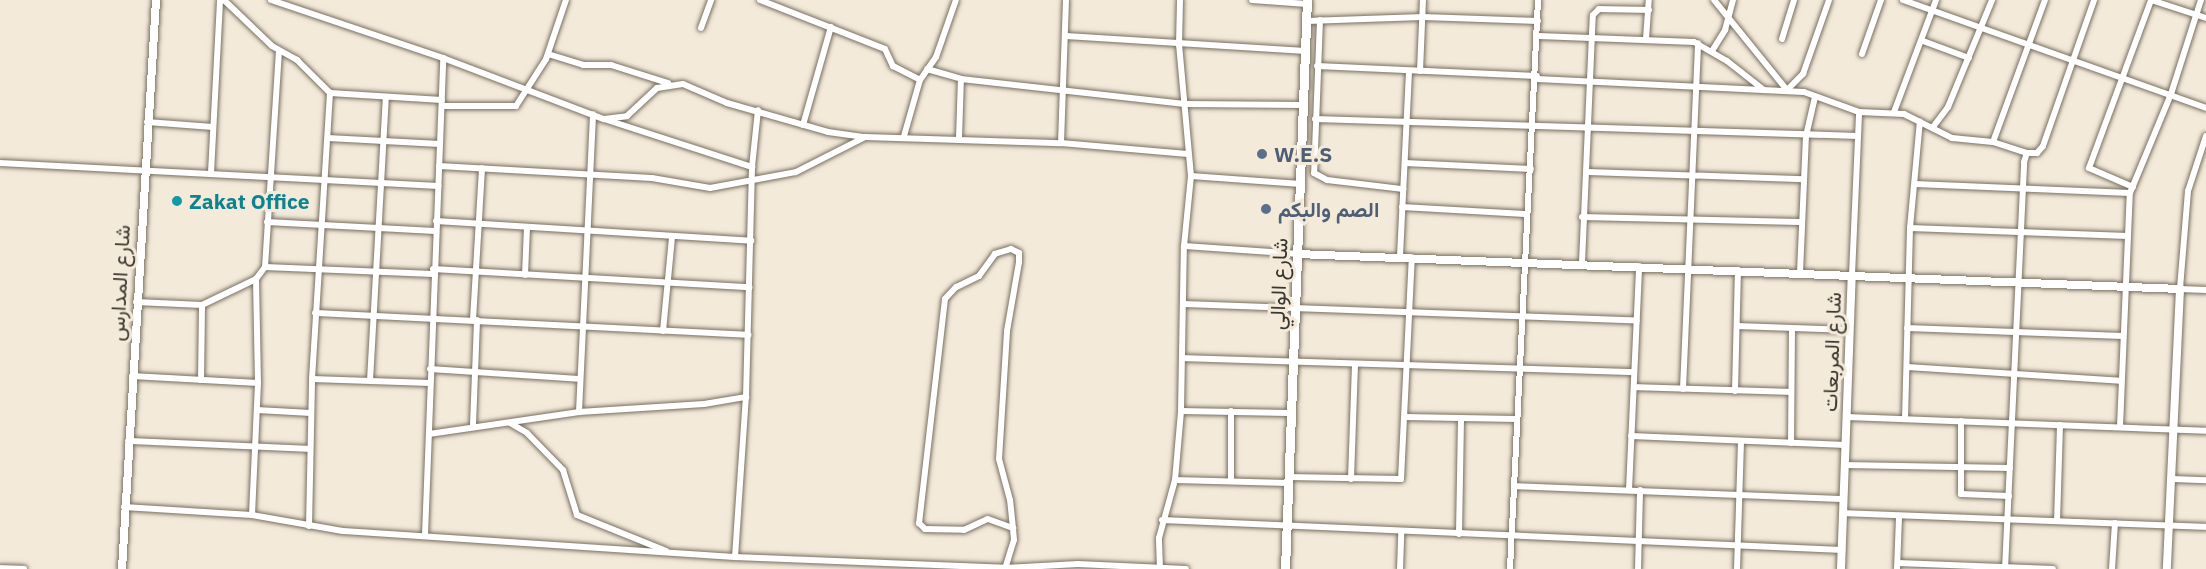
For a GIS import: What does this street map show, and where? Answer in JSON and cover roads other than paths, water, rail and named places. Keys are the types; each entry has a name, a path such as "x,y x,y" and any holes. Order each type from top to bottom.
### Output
{"main road":[{"name":"شارع الوالي","path":"1285,569 1303,105 1306,51 1313,20 1307,2"}],"street":[{"name":"شارع المدارس","path":"122,569 146,122 156,0"},
{"path":"211,173 220,0"},
{"path":"224,0 279,52 297,60 330,93 512,107 527,90 548,54 566,0"},
{"path":"271,0 443,58 604,119 752,167"},
{"path":"700,28 711,0"},
{"path":"760,0 885,48 893,66 920,80"},
{"path":"904,136 920,80 936,57 956,0"},
{"path":"1060,143 1065,88 1066,0"},
{"path":"1160,569 1162,520 1175,480 1181,411 1184,358 1184,246 1191,176 1179,45 1180,0"},
{"path":"1252,0 1307,2"},
{"path":"1420,71 1423,0"},
{"path":"1510,569 1525,214 1531,169 1537,78 1538,0"},
{"path":"1646,39 1650,0"},
{"path":"1714,0 1728,21 1787,90"},
{"path":"1712,51 1728,21 1733,0"},
{"path":"1782,39 1794,0"},
{"path":"1787,90 1803,74 1829,0"},
{"path":"1862,54 1881,0"},
{"path":"1903,0 2206,108"},
{"path":"1894,112 1923,41 1936,0"},
{"path":"1933,127 1948,107 1992,0"},
{"path":"1993,142 2045,0"},
{"path":"1317,66 1696,88 1787,90 1859,112 1894,112 1920,121 1952,138 1993,142 2027,153 2037,153 2043,146 2094,0"},
{"path":"2132,190 2089,168 2151,0 2206,18"},
{"path":"2120,428 2124,289 2132,190 2170,94 2201,0"},
{"path":"1582,264 1582,217 1588,172 1590,82 1595,11 1649,10"},
{"path":"1403,189 1317,177 1315,119 1317,66 1313,20 1423,18 1538,21"},
{"path":"803,125 831,27"},
{"path":"1066,36 1179,45 1306,51"},
{"path":"1539,36 1646,39 1698,44 1712,51 1764,90"},
{"path":"1923,41 1969,58"},
{"path":"1683,389 1696,132 1698,44"},
{"path":"136,302 202,305 256,279 264,267 279,52"},
{"path":"548,54 583,65 611,65 669,83 683,84 727,103 758,110 803,125 865,137 904,136 1060,143 1188,154"},
{"path":"425,535 433,272 443,58"},
{"path":"927,69 961,79 1065,88 1185,104 1303,105"},
{"path":"1400,256 1409,71"},
{"path":"959,138 961,79"},
{"path":"604,119 627,116 647,94 669,83"},
{"path":"309,526 309,449 315,313 326,179 330,93"},
{"path":"1800,273 1799,222 1806,136 1815,97"},
{"path":"370,381 386,98"},
{"path":"735,557 746,397 752,167 758,110"},
{"name":"شارع المربعات","path":"1841,569 1859,112"},
{"path":"579,412 585,231 593,114"},
{"path":"1315,119 1534,124 1696,132 1858,136"},
{"path":"1905,419 1910,228 1920,121"},
{"path":"146,122 213,127"},
{"path":"2168,569 2180,289 2188,191 2206,136"},
{"path":"439,166 652,178 710,188 753,182 821,163 865,137"},
{"path":"328,138 440,144"},
{"path":"2005,568 2013,423 2018,232 2027,153"},
{"path":"1405,163 1531,169"},
{"path":"2,165 211,173 438,186"},
{"path":"473,425 475,272 482,168"},
{"path":"1588,172 1804,179"},
{"path":"1191,176 1301,184"},
{"path":"1915,184 2022,190 2132,190"},
{"path":"1402,207 1525,214"},
{"path":"1582,217 1799,222"},
{"path":"436,221 751,241"},
{"path":"267,222 435,231"},
{"path":"525,275 527,227"},
{"path":"1910,228 2128,236"},
{"path":"663,331 672,237"},
{"path":"1184,246 1297,254 1738,270 2124,289 2206,290"},
{"path":"1005,568 1014,540 1013,528 999,459 1007,331 1019,262 1019,253 1011,249 995,254 979,276 956,287 945,299 919,523 925,529 964,530 988,519 1013,528"},
{"path":"1175,480 1401,479 1412,257"},
{"path":"1629,490 1639,266"},
{"path":"264,267 318,267 376,272 475,272 749,287"},
{"path":"1735,391 1738,270"},
{"path":"252,515 258,383 256,279"},
{"path":"1184,304 1637,321"},
{"path":"201,380 202,305"},
{"path":"315,313 374,314 748,335"},
{"path":"1737,326 1850,330"},
{"path":"1907,328 2123,336"},
{"path":"1791,443 1792,329"},
{"path":"1184,358 1634,372"},
{"path":"1351,479 1355,364"},
{"path":"1907,367 2121,381"},
{"path":"430,369 579,379"},
{"path":"132,376 258,383"},
{"path":"312,379 430,383"},
{"path":"1634,387 1791,392"},
{"path":"429,434 473,425 579,412 704,404 746,397"},
{"path":"257,410 311,413"},
{"path":"1181,411 1290,413"},
{"path":"1231,479 1232,411"},
{"path":"1405,417 1516,419"},
{"path":"1847,417 2206,431"},
{"path":"1459,534 1461,418"},
{"path":"1961,421 1960,494 2009,496"},
{"path":"507,422 527,433 563,470 576,515 669,552"},
{"path":"2056,521 2060,425"},
{"path":"1631,436 1846,445"},
{"path":"128,441 309,449"},
{"path":"1737,569 1741,442"},
{"path":"1845,465 2010,468"},
{"path":"2173,479 2206,480"},
{"path":"1514,486 1844,499"},
{"path":"1638,569 1640,490"},
{"path":"124,507 252,515 309,526 735,557 1005,568 1078,564 1186,569"},
{"path":"1843,513 2206,527"},
{"path":"1899,516 1897,566 2053,569"},
{"path":"1162,520 1842,550"},
{"path":"2112,569 2115,523"},
{"path":"1400,569 1401,531"},
{"path":"0,568 24,569"}],"place":[{"name":"W.E.S","path":"1262,154"},
{"name":"Zakat Office","path":"177,201"},
{"name":"الصم والبكم","path":"1266,209"}]}
